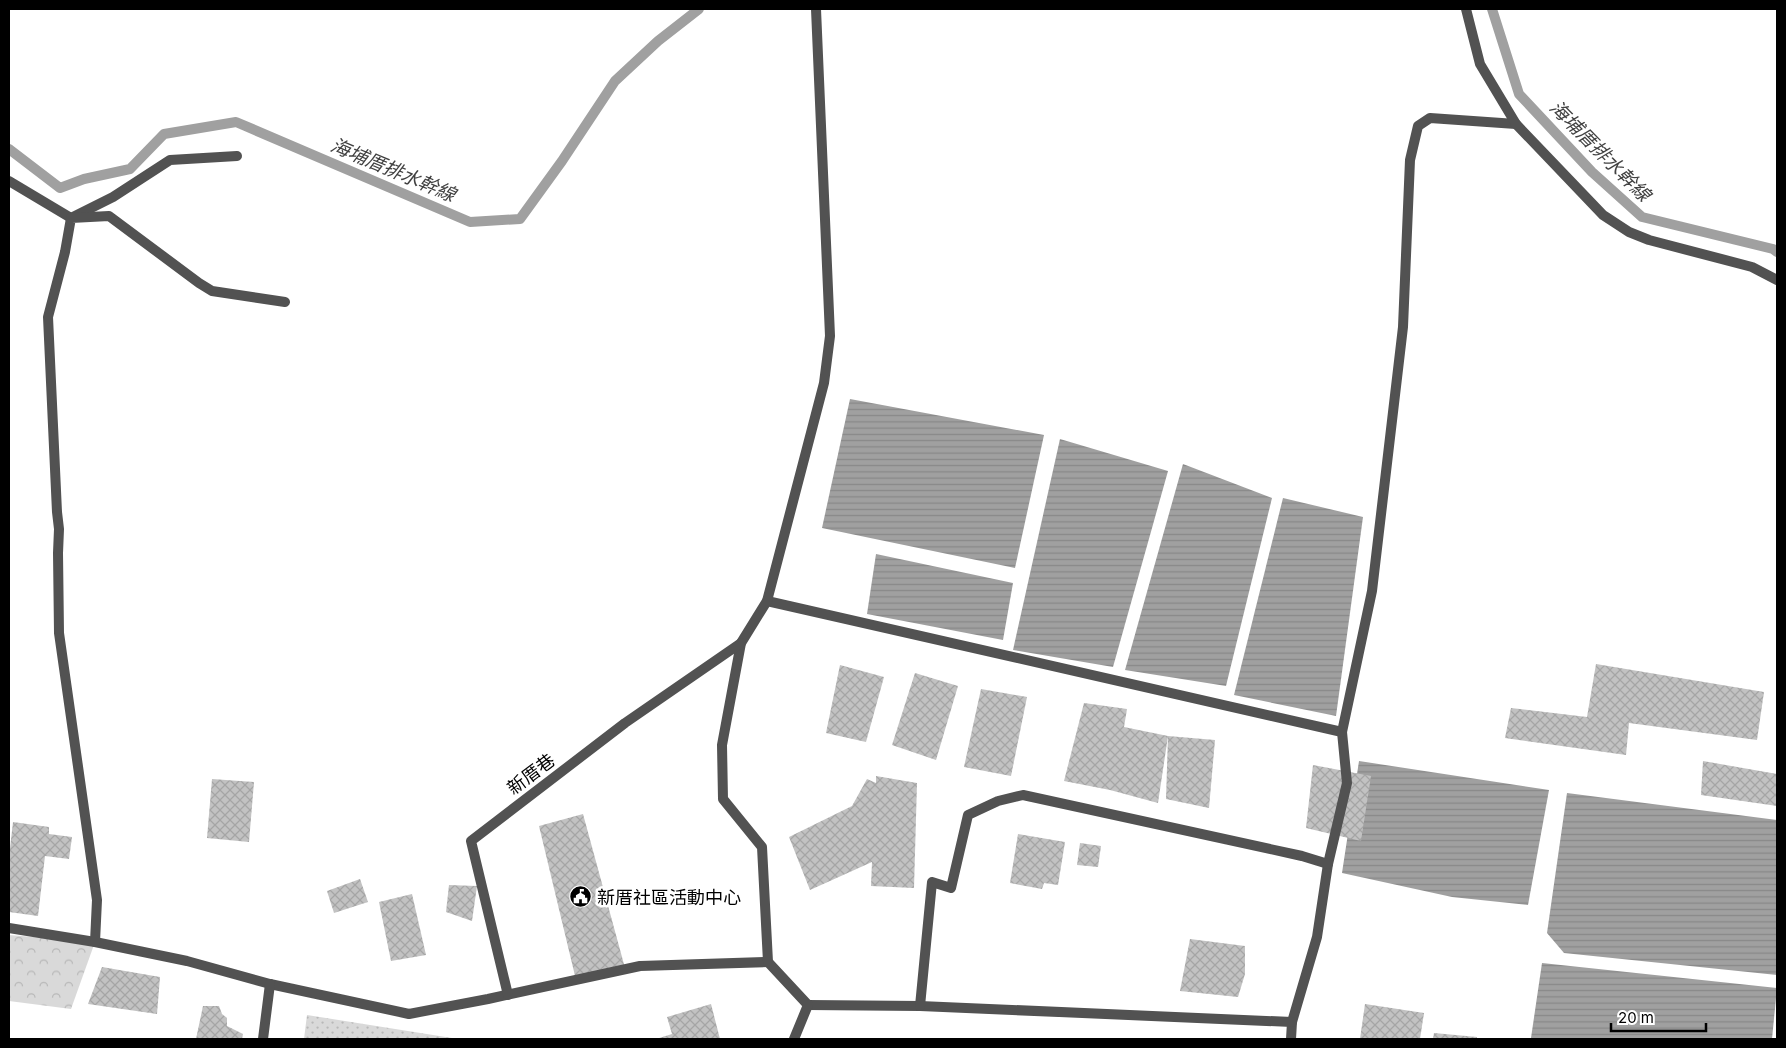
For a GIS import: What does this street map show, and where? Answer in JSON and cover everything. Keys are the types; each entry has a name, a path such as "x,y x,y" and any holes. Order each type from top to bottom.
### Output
{"street":[{"path":"816,9 830,336 824,383 767,600 741,642 722,745 723,799 762,847 768,962 808,1005 920,1006 1292,1022"},
{"path":"1466,9 1480,64 1516,124 1603,216 1629,232 1649,240 1752,267 1777,280"},
{"path":"1291,1039 1292,1022 1317,937 1328,864 1347,783 1342,732 1372,591 1403,328 1410,160 1418,126 1430,118 1516,124"},
{"path":"71,218 113,197 170,160 237,156"},
{"path":"9,181 71,218 109,216 212,291 285,302"},
{"path":"71,218 65,252 48,316 59,529 59,633 97,900 95,942"},
{"path":"767,600 1342,732"},
{"name":"新厝巷","path":"508,995 471,841 625,723 741,642"},
{"path":"920,1006 932,882 951,888 968,815 998,801 1023,795 1302,856 1328,864"},
{"path":"9,928 95,942 187,961 270,984 409,1014 508,995 640,966 768,962"},
{"path":"263,1039 270,984"},
{"path":"794,1039 808,1005"}],"green space":[{"path":"9,935 95,942 71,1009 9,1001"},
{"path":"307,1015 452,1038 452,1039 304,1039"}],"shaded area":[{"path":"850,399 1044,435 1015,568 822,528"},
{"path":"1060,439 1168,471 1113,667 1013,650"},
{"path":"1183,464 1272,498 1226,686 1125,670"},
{"path":"1283,498 1363,517 1336,716 1234,695"},
{"path":"876,554 1013,583 1003,640 867,614"},
{"path":"1359,761 1549,790 1528,905 1452,897 1342,873"},
{"path":"1567,793 1777,820 1777,975 1564,953 1547,933"},
{"path":"1542,963 1777,988 1772,1039 1531,1038"}],"building":[{"path":"1596,664 1764,692 1757,740 1629,723 1626,755 1505,738 1511,708 1587,717"},
{"path":"840,665 884,677 866,742 826,733"},
{"path":"915,673 958,686 936,760 892,745"},
{"path":"981,689 1027,697 1011,776 964,767"},
{"path":"1084,703 1127,709 1124,727 1168,736 1158,803 1110,790 1064,781"},
{"path":"1168,736 1215,740 1209,808 1166,799"},
{"path":"1703,761 1777,774 1777,806 1701,795"},
{"path":"1313,765 1371,776 1361,841 1306,828"},
{"path":"876,776 917,783 914,888 871,886 872,862 810,890 789,837 852,806 867,779 876,783"},
{"path":"212,779 254,782 249,842 207,838"},
{"name":"新厝社區活動中心","path":"583,814 625,968 576,980 539,826"},
{"path":"13,822 49,827 49,834 72,837 69,859 45,856 38,916 9,912 9,857"},
{"path":"1018,834 1065,842 1058,885 1044,883 1042,889 1010,883"},
{"path":"1080,843 1101,846 1098,867 1077,865"},
{"path":"360,879 368,902 334,913 327,891"},
{"path":"449,885 477,886 472,921 446,912"},
{"path":"412,894 426,955 391,961 379,902"},
{"path":"1190,939 1245,946 1245,974 1238,997 1180,991"},
{"path":"102,967 160,977 157,1014 88,1004"},
{"path":"711,1004 720,1039 656,1039 672,1034 667,1017"},
{"path":"1365,1004 1424,1013 1420,1039 1360,1039"},
{"path":"203,1006 219,1006 222,1014 227,1018 227,1026 243,1034 242,1039 196,1039"},
{"path":"1434,1033 1477,1037 1477,1039 1433,1039"}],"waterway":[{"name":"海埔厝排水幹線","path":"9,149 60,188 84,179 130,169 164,134 236,122 470,222 520,219 562,161 615,81 658,41 699,9"},
{"name":"海埔厝排水幹線","path":"1492,9 1519,94 1592,172 1642,217 1773,249 1777,252"}],"place":[{"name":"新厝社區活動中心","path":"581,897"}]}
